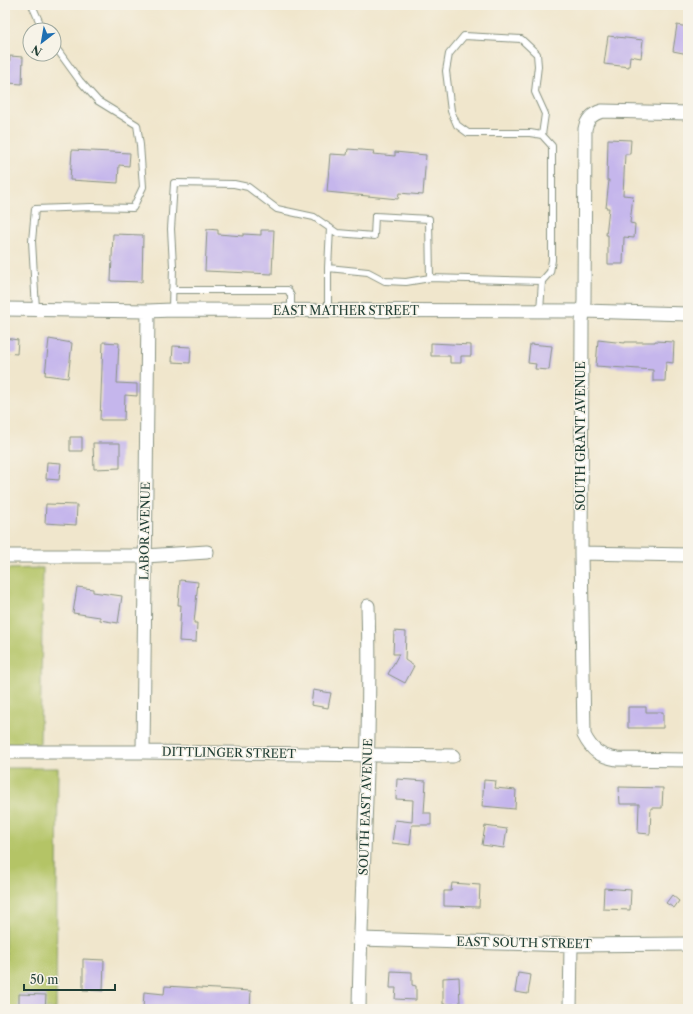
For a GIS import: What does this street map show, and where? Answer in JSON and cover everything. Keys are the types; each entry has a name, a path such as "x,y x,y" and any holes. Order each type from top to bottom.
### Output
{"street":[{"name":"SOUTH GRANT AVENUE","path":"688,113 602,111 591,116 585,129 581,553 584,735 589,745 597,753 617,759 688,760"},
{"name":"EAST MATHER STREET","path":"5,309 148,311 583,311 688,314"},
{"name":"LABOR AVENUE","path":"143,752 148,311"},
{"path":"5,556 145,556 207,552"},
{"path":"581,553 688,555"},
{"name":"SOUTH EAST AVENUE","path":"359,1009 360,939 368,755 370,651 368,606"},
{"name":"DITTLINGER STREET","path":"5,752 143,752 453,756"},
{"name":"EAST SOUTH STREET","path":"360,939 571,945 688,944"},
{"path":"570,1009 571,945"}],"lane":[{"path":"32,5 40,22"},
{"path":"540,311 542,281 550,272 552,260 552,146 542,136 530,133 468,132 457,125 451,111 446,71 449,54 464,36 521,39 538,54 535,92 544,114 542,136"},
{"path":"36,309 32,241 35,209 91,207 133,208 143,187 140,145 136,125 98,101 80,81 62,56"},
{"path":"172,310 173,266 171,229 174,183 234,184 248,187 277,209 314,217 337,233 374,236 375,216 429,219 430,278"},
{"path":"328,311 330,228"},
{"path":"328,268 368,272 385,281 406,282 430,278 542,281"},
{"path":"172,290 288,290 291,296 291,311"},
{"path":"5,954 5,982"}],"green space":[{"path":"43,568 40,744 5,744 5,569"},
{"path":"5,768 58,768 56,1009 5,1009"}],"building":[{"path":"677,25 688,27 688,54 673,51"},
{"path":"608,36 643,40 641,58 630,56 629,67 604,64"},
{"path":"10,56 22,57 22,84 8,83"},
{"path":"608,139 631,140 630,154 625,154 623,195 633,196 630,223 635,224 634,238 624,237 623,264 608,264 608,235 606,235 609,208 606,208 609,180 607,180"},
{"path":"348,149 374,151 373,154 395,156 395,152 426,155 423,195 399,193 398,199 327,192 330,154 347,155"},
{"path":"72,150 130,153 129,166 119,165 118,183 70,180"},
{"path":"207,229 218,230 218,234 243,236 243,234 261,235 261,230 274,230 272,274 205,271"},
{"path":"113,234 143,235 142,282 111,281"},
{"path":"5,338 18,340 17,354 5,353"},
{"path":"49,339 72,343 68,378 45,375"},
{"path":"598,340 625,343 655,341 674,342 673,363 666,362 665,381 653,381 653,370 596,366"},
{"path":"103,342 119,343 117,383 137,384 137,396 125,395 124,420 100,420"},
{"path":"431,343 471,345 471,356 461,356 461,363 450,363 450,356 431,356"},
{"path":"530,344 552,346 549,370 535,369 536,364 528,363"},
{"path":"173,346 191,347 190,363 172,362"},
{"path":"70,437 82,437 82,451 70,451"},
{"path":"93,443 120,443 120,468 94,469"},
{"path":"47,462 61,463 59,480 46,479"},
{"path":"46,504 77,505 76,525 45,523"},
{"path":"180,580 198,582 194,623 197,623 196,642 179,641 181,605 178,605"},
{"path":"77,587 93,589 93,592 122,596 118,623 100,620 100,617 73,613"},
{"path":"394,631 406,632 405,660 414,666 405,683 388,674 399,654 393,654"},
{"path":"313,690 331,693 328,708 311,705"},
{"path":"628,707 646,707 646,712 663,712 663,728 628,728"},
{"path":"397,779 426,781 424,813 431,813 431,825 412,825 410,845 392,843 395,820 412,822 413,800 396,799"},
{"path":"484,780 496,781 495,788 516,790 515,809 482,806"},
{"path":"619,787 663,788 662,808 651,808 650,834 638,833 639,804 620,804"},
{"path":"485,826 507,829 504,848 482,845"},
{"path":"452,883 480,885 479,907 444,906 444,891 451,891"},
{"path":"604,888 631,890 630,910 603,909"},
{"path":"672,895 679,901 674,908 666,903"},
{"path":"83,959 104,960 103,991 83,990"},
{"path":"391,971 412,972 412,985 416,986 416,1000 395,999 396,988 390,988"},
{"path":"518,973 531,975 528,994 515,992"},
{"path":"459,977 460,1004 443,1004 443,978"},
{"path":"165,986 251,991 250,1009 143,1009 144,992 164,994"},
{"path":"19,994 46,995 45,1009 19,1009"}]}
